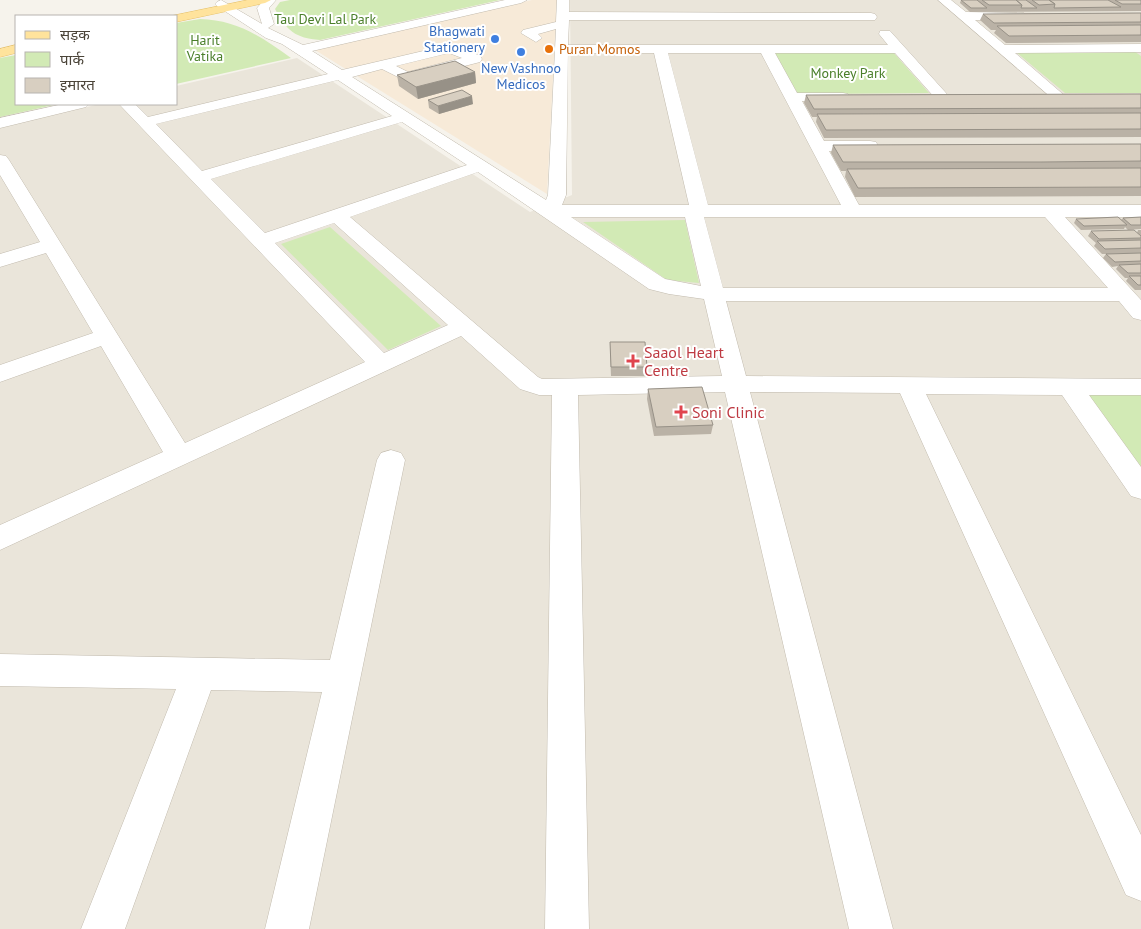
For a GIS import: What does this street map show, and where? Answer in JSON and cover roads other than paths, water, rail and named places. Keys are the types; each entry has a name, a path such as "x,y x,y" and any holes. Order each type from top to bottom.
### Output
{"main road":[{"path":"176,15 232,3 265,0"},
{"path":"178,15 197,13 232,3"},
{"path":"0,47 15,44"},
{"path":"0,53 15,50"}],"street":[{"path":"262,25 263,8 270,0"},
{"path":"293,46 436,19 521,0"},
{"path":"550,211 557,195 563,0"},
{"path":"944,0 1058,96"},
{"path":"232,3 293,46 550,211 656,284 669,288 714,294 1125,295"},
{"path":"862,6 897,49 941,96"},
{"path":"197,13 222,16 262,25"},
{"path":"964,16 1033,16"},
{"path":"536,38 527,33 562,20 871,17"},
{"path":"436,19 454,28"},
{"path":"146,122 336,74 451,48 475,59 406,77 383,64"},
{"path":"561,49 897,49"},
{"path":"660,49 714,294 871,929"},
{"path":"766,49 853,211"},
{"path":"1003,49 1140,49"},
{"path":"921,96 960,96"},
{"path":"1038,96 1076,96"},
{"path":"792,97 861,97"},
{"path":"0,123 77,105"},
{"path":"128,105 381,364"},
{"path":"200,178 404,117"},
{"path":"818,146 887,146"},
{"path":"262,241 480,166"},
{"path":"4,173 51,245 179,456"},
{"path":"550,211 1141,211"},
{"path":"1050,211 1141,313"},
{"path":"336,215 529,383 539,387 736,384 1141,387"},
{"path":"0,261 51,245"},
{"path":"0,538 465,326"},
{"path":"0,374 106,336"},
{"path":"909,385 1141,880"},
{"path":"565,386 567,929"},
{"path":"1070,387 1141,488"},
{"path":"287,929 391,460"},
{"path":"0,670 343,676"},
{"path":"103,929 199,674"}],"place":[{"name":"Bhagwati Stationery","path":"495,39"},
{"name":"Puran Momos","path":"549,49"},
{"name":"New Vashnoo Medicos","path":"521,52"},
{"name":"Saaol Heart Centre","path":"633,361"},
{"name":"Soni Clinic","path":"681,412"}],"park label":[{"name":"Tau Devi Lal Park","path":"325,19"},
{"name":"Harit Vatika","path":"205,48"},
{"name":"Monkey Park","path":"848,73"}]}
